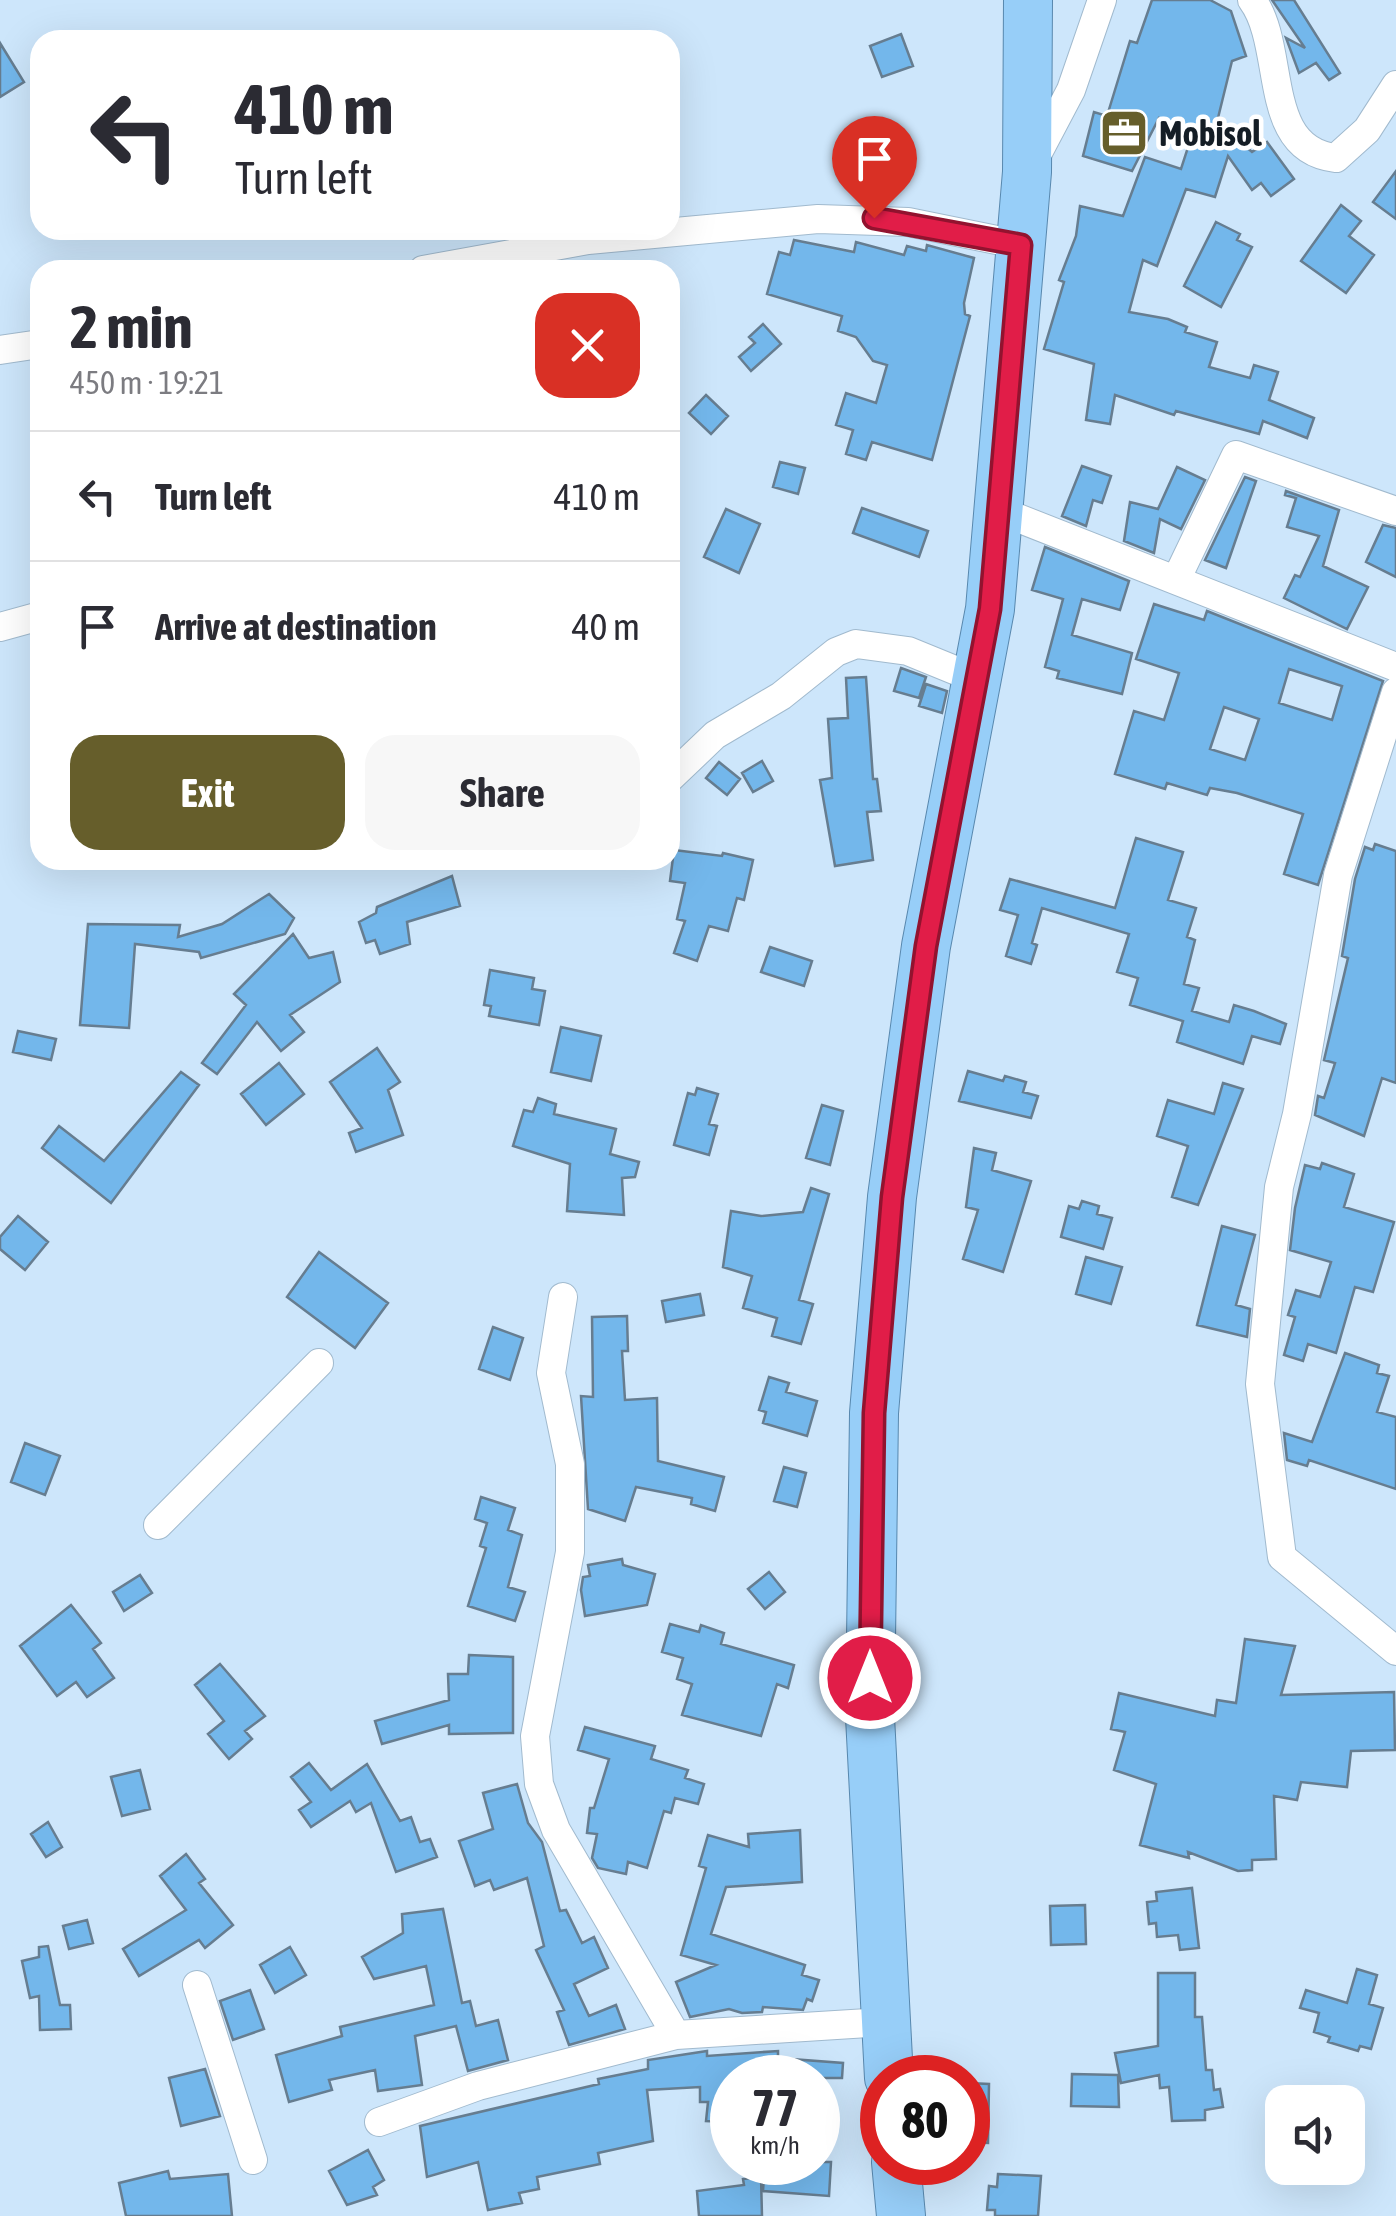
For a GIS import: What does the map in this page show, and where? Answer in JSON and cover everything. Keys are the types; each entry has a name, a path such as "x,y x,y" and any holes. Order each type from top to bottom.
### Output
{"highway":[{"path":"887,2055 870,1717 874,1413 892,1197 923,964 979,680 1000,511 1027,172 1028,0"},
{"path":"898,2185 901,2216"}],"street":[{"path":"1027,172 1070,90 1102,0"},
{"path":"1252,0 1265,18 1273,72 1293,136 1305,150 1336,158 1367,130 1396,84"},
{"path":"680,232 818,219 891,220 1021,245"},
{"path":"478,260 588,240"},
{"path":"0,350 30,346"},
{"path":"1176,580 1236,455 1396,511"},
{"path":"1000,511 1396,667"},
{"path":"0,627 30,619"},
{"path":"680,769 716,735 781,696 836,652 856,644 908,651 979,680"},
{"path":"1396,692 1338,875 1300,1096 1279,1187 1260,1384 1282,1557 1396,1651"},
{"path":"563,1297 551,1373 570,1464 570,1552 535,1736 540,1784 556,1830 676,2035"},
{"path":"158,1525 319,1363"},
{"path":"197,1984 254,2160"},
{"path":"379,2122 478,2086 676,2035 884,2022"}],"building":[{"path":"1152,0 1210,0 1231,11 1246,56 1232,61 1217,122 1252,152 1267,142 1294,179 1271,196 1261,183 1252,190 1228,156 1215,197 1186,189 1157,266 1143,260 1129,312 1168,319 1187,327 1185,332 1217,342 1209,367 1250,378 1254,365 1278,372 1269,400 1314,418 1307,438 1263,421 1259,434 1176,411 1174,415 1115,395 1110,424 1086,420 1094,364 1044,349 1064,282 1059,280 1076,236 1080,206 1123,216 1145,157 1181,169 1192,135 1159,118 1132,171 1083,156 1094,112 1107,116 1130,41 1137,43"},
{"path":"1272,0 1294,0 1340,73 1329,80 1316,63 1299,73 1286,38 1305,48"},
{"path":"901,34 913,66 882,77 870,46"},
{"path":"0,43 24,82 0,97"},
{"path":"1396,171 1396,219 1373,202"},
{"path":"1341,205 1361,221 1349,236 1374,255 1346,293 1301,261"},
{"path":"1216,222 1240,234 1237,240 1252,247 1221,307 1184,286"},
{"path":"794,240 854,252 856,242 904,255 907,246 926,251 927,245 974,258 964,303 965,314 970,316 932,460 872,442 866,460 846,454 853,430 836,425 846,393 876,403 887,365 873,361 856,337 838,331 842,316 767,294 779,252 790,255"},
{"path":"763,324 781,344 751,371 739,357 755,343 749,337"},
{"path":"706,395 728,416 711,434 689,413"},
{"path":"780,462 805,468 798,494 773,487"},
{"path":"1082,466 1111,476 1102,503 1093,500 1086,526 1062,516"},
{"path":"1177,467 1205,480 1181,529 1160,519 1154,553 1124,541 1130,502 1158,509"},
{"path":"1245,477 1256,481 1226,568 1205,560"},
{"path":"1286,491 1339,510 1323,566 1368,587 1347,629 1284,598 1295,575 1300,577 1319,536 1287,527 1296,498 1285,495"},
{"path":"862,508 928,531 919,557 853,533"},
{"path":"726,509 760,524 739,573 704,557"},
{"path":"1383,525 1396,528 1396,577 1366,562"},
{"path":"1045,547 1129,581 1120,610 1082,599 1072,635 1132,653 1122,694 1057,678 1059,671 1045,667 1063,599 1032,590"},
{"path":"1154,604 1204,620 1207,611 1383,681 1318,885 1284,874 1303,814 1237,793 1210,788 1207,795 1167,783 1165,789 1115,774 1134,711 1164,720 1179,673 1136,659","holes":["1289,669 1342,686 1332,720 1279,703","1224,707 1259,719 1245,760 1210,749"]},
{"path":"901,668 926,677 919,698 894,691"},
{"path":"866,677 873,779 877,779 881,811 867,812 873,860 835,866 820,780 832,778 828,719 848,718 846,678"},
{"path":"926,684 947,691 942,713 919,706"},
{"path":"762,761 773,781 753,792 742,773"},
{"path":"719,762 740,779 727,795 706,778"},
{"path":"1136,838 1183,852 1168,900 1196,908 1187,937 1195,940 1184,984 1199,988 1192,1011 1229,1022 1234,1005 1254,1011 1286,1024 1280,1044 1252,1036 1243,1064 1177,1042 1183,1021 1130,1005 1138,978 1117,972 1129,934 1042,908 1032,943 1037,945 1031,964 1006,956 1018,915 1000,910 1010,879 1115,908"},
{"path":"1375,844 1396,851 1396,1083 1382,1078 1364,1136 1315,1115 1318,1096 1324,1098 1335,1063 1324,1060 1348,958 1342,956 1355,879 1365,847 1373,850"},
{"path":"680,851 722,856 723,853 753,860 744,900 737,898 728,931 709,926 697,961 674,953 685,921 677,919 685,883 670,881 671,870 680,870"},
{"path":"452,876 460,906 407,922 410,944 380,954 375,940 366,943 359,922 376,913 377,907"},
{"path":"269,894 294,918 285,934 201,958 199,952 135,944 129,1028 80,1025 88,924 180,925 178,937 222,924"},
{"path":"293,934 309,958 333,952 340,982 290,1015 304,1032 281,1051 257,1022 217,1074 202,1063 246,1005 234,994"},
{"path":"770,947 812,961 804,986 761,972"},
{"path":"490,970 534,978 532,989 545,991 539,1025 489,1016 491,1006 484,1005"},
{"path":"561,1027 601,1036 591,1081 551,1072"},
{"path":"18,1031 56,1039 51,1060 13,1052"},
{"path":"377,1048 400,1082 388,1090 403,1135 356,1152 349,1133 362,1128 330,1082"},
{"path":"279,1063 304,1094 266,1125 241,1094"},
{"path":"968,1071 1003,1081 1005,1076 1026,1082 1023,1092 1038,1096 1031,1118 959,1101"},
{"path":"181,1072 199,1085 111,1203 42,1148 59,1126 104,1161"},
{"path":"1223,1083 1243,1089 1198,1205 1172,1197 1188,1146 1157,1136 1168,1100 1214,1114"},
{"path":"697,1088 718,1094 709,1124 717,1126 709,1155 674,1145 688,1093 695,1095"},
{"path":"538,1098 556,1104 554,1114 616,1129 610,1154 639,1162 635,1177 622,1178 624,1215 567,1211 570,1164 513,1146 524,1110 533,1112"},
{"path":"822,1105 843,1111 830,1165 806,1158"},
{"path":"974,1148 996,1153 992,1170 1031,1181 1003,1272 963,1259 978,1210 966,1207"},
{"path":"1322,1163 1354,1174 1344,1207 1394,1222 1373,1292 1355,1287 1336,1353 1308,1344 1303,1361 1284,1355 1295,1317 1288,1315 1296,1290 1320,1297 1331,1262 1290,1250 1305,1165 1320,1169"},
{"path":"811,1188 829,1194 799,1300 813,1304 801,1344 772,1336 777,1318 743,1308 752,1276 723,1267 731,1211 761,1216 803,1212"},
{"path":"1082,1201 1099,1206 1097,1214 1112,1218 1103,1249 1061,1237 1069,1206 1079,1209"},
{"path":"18,1216 48,1242 25,1270 0,1249 0,1237"},
{"path":"1222,1226 1255,1235 1236,1305 1250,1309 1247,1337 1197,1325"},
{"path":"319,1252 388,1303 355,1348 287,1297"},
{"path":"1086,1257 1122,1267 1111,1304 1076,1294"},
{"path":"700,1294 704,1315 666,1322 662,1301"},
{"path":"627,1316 628,1351 622,1351 625,1400 657,1398 658,1461 724,1477 715,1511 691,1504 692,1498 636,1487 625,1521 588,1509 581,1396 593,1397 592,1317"},
{"path":"493,1327 523,1338 510,1380 479,1369"},
{"path":"1345,1353 1379,1365 1377,1373 1389,1376 1377,1412 1396,1417 1396,1489 1309,1460 1307,1466 1287,1460 1284,1433 1312,1442"},
{"path":"769,1377 789,1383 786,1392 817,1401 807,1436 763,1423 766,1412 759,1410"},
{"path":"25,1443 60,1456 45,1495 11,1482"},
{"path":"784,1467 806,1473 797,1507 774,1501"},
{"path":"481,1497 515,1508 508,1530 522,1535 508,1587 525,1592 515,1621 468,1606 486,1548 480,1546 487,1523 475,1519"},
{"path":"622,1559 623,1565 655,1574 647,1605 585,1616 581,1590 583,1577 590,1576 588,1565"},
{"path":"769,1572 785,1592 765,1609 748,1589"},
{"path":"140,1575 152,1593 124,1611 113,1592"},
{"path":"71,1605 101,1643 93,1649 114,1678 87,1697 76,1682 57,1696 20,1646"},
{"path":"670,1624 699,1632 701,1625 724,1633 721,1644 794,1665 788,1688 777,1684 761,1736 682,1715 692,1684 677,1679 683,1658 662,1652"},
{"path":"1245,1639 1295,1646 1281,1695 1394,1692 1395,1750 1351,1751 1347,1787 1301,1782 1297,1800 1274,1796 1276,1859 1252,1860 1252,1870 1238,1871 1188,1852 1189,1858 1140,1845 1156,1784 1114,1770 1125,1732 1111,1729 1119,1693 1215,1716 1217,1700 1236,1703"},
{"path":"469,1655 513,1657 513,1733 449,1734 449,1725 382,1744 375,1721 449,1700 448,1674 468,1674"},
{"path":"220,1664 265,1716 245,1731 252,1739 229,1759 208,1734 224,1721 195,1685"},
{"path":"585,1727 655,1746 651,1759 688,1770 685,1778 704,1784 698,1804 675,1798 671,1813 664,1811 647,1868 628,1862 626,1874 598,1868 592,1858 597,1834 587,1833 590,1808 594,1808 609,1759 578,1750"},
{"path":"309,1763 331,1790 367,1764 400,1821 411,1817 420,1842 430,1839 437,1857 396,1872 371,1803 356,1812 350,1801 311,1827 299,1810 311,1802 291,1777"},
{"path":"140,1770 150,1809 122,1816 111,1777"},
{"path":"517,1784 528,1823 542,1842 560,1911 566,1910 582,1943 594,1937 608,1968 574,1984 589,2016 616,2005 625,2029 569,2045 557,2012 564,2010 536,1950 544,1946 527,1878 494,1890 490,1880 475,1886 459,1841 493,1829 483,1793"},
{"path":"48,1822 62,1847 46,1857 31,1834"},
{"path":"800,1830 802,1882 726,1887 711,1934 805,1965 802,1975 819,1980 812,2001 807,1999 803,2010 763,2007 762,2012 742,2013 729,2009 690,2017 676,1982 716,1965 681,1955 706,1868 699,1866 708,1835 749,1847 748,1834"},
{"path":"186,1854 205,1879 199,1883 233,1925 205,1948 199,1940 139,1976 123,1949 186,1910 160,1876"},
{"path":"1192,1888 1199,1948 1180,1950 1178,1935 1157,1937 1156,1923 1149,1924 1147,1902 1157,1901 1156,1892"},
{"path":"1085,1905 1086,1944 1051,1945 1050,1906"},
{"path":"443,1909 462,2003 470,2001 476,2026 498,2020 508,2060 468,2071 456,2026 415,2036 422,2085 378,2091 375,2070 329,2080 332,2090 289,2102 276,2055 342,2036 340,2027 434,2005 426,1966 374,1979 362,1957 403,1933 402,1914"},
{"path":"87,1920 93,1943 69,1949 63,1926"},
{"path":"48,1946 60,2005 70,2005 71,2029 40,2030 39,1996 30,1998 22,1961 39,1957 39,1947"},
{"path":"290,1947 306,1975 275,1993 260,1965"},
{"path":"1357,1969 1377,1975 1369,2004 1383,2008 1371,2049 1360,2046 1358,2051 1328,2042 1330,2037 1314,2032 1319,2013 1300,2008 1306,1990 1347,2003"},
{"path":"1158,1973 1195,1973 1195,2017 1202,2017 1206,2070 1212,2070 1214,2090 1220,2089 1223,2107 1205,2110 1205,2120 1172,2121 1169,2087 1160,2088 1159,2075 1121,2083 1115,2053 1158,2046"},
{"path":"250,1990 264,2029 233,2040 220,2001"},
{"path":"707,2051 710,2121 706,2121 708,2102 700,2102 700,2087 647,2090 653,2141 598,2153 600,2164 537,2177 539,2189 519,2193 522,2203 488,2210 478,2162 427,2177 420,2126 599,2084 598,2079 648,2069 648,2060"},
{"path":"778,2051 778,2055 721,2055"},
{"path":"205,2069 220,2116 181,2126 169,2078"},
{"path":"1072,2074 1118,2075 1119,2107 1071,2106"},
{"path":"368,2150 384,2180 373,2187 377,2195 347,2205 329,2171"},
{"path":"168,2171 170,2179 228,2174 232,2216 126,2216 119,2183"},
{"path":"998,2174 1041,2176 1038,2216 995,2216 995,2210 987,2210 989,2186 997,2187"},
{"path":"761,2185 762,2216 699,2216 697,2191"},
{"path":"763,2185 830,2185 829,2196 763,2191"}],"place":[{"name":"Mobisol","path":"1124,133"}],"route":[{"path":"870,1678 874,1413 892,1197 926,946 990,609 1021,245 874,218"}]}
